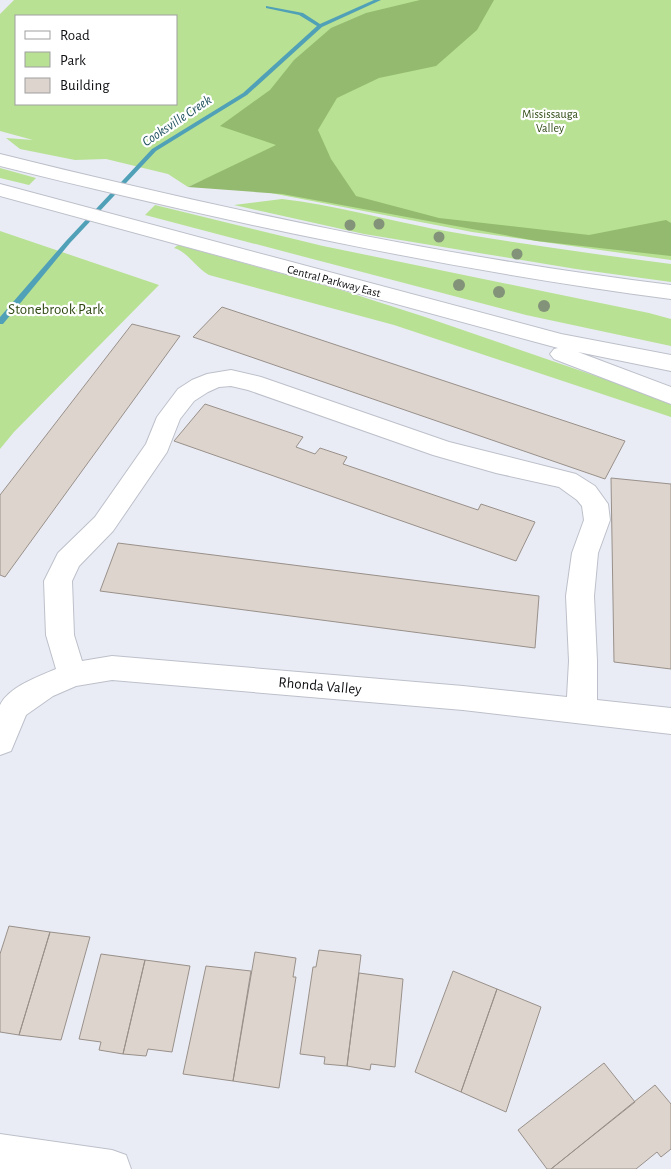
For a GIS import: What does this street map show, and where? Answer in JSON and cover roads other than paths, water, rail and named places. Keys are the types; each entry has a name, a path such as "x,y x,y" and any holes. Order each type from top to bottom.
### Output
{"street":[{"path":"0,160 324,236 440,259 671,312"},
{"name":"Central Parkway East","path":"0,190 561,341 671,363"},
{"path":"440,259 606,285 671,292"},
{"path":"458,314 671,396"},
{"path":"72,675 60,635 58,581 68,560 104,524 158,446 169,417 186,395 200,386 215,380 231,378 253,383 442,449 496,464 567,480 586,493 594,504 597,520 585,553 580,596 583,661 582,712"},
{"name":"Rhonda Valley","path":"0,742 14,707 43,686 72,675 112,668 463,698 671,721"},
{"path":"0,1153 112,1169"}],"waterway":[{"name":"Cooksville Creek","path":"320,26 378,0"},
{"path":"268,7 301,14 320,26"},
{"name":"Cooksville Creek","path":"0,322 68,242 154,150 245,94 320,26"}],"park label":[{"name":"Mississauga Valley","path":"550,121"},
{"name":"Stonebrook Park","path":"56,309"}]}
